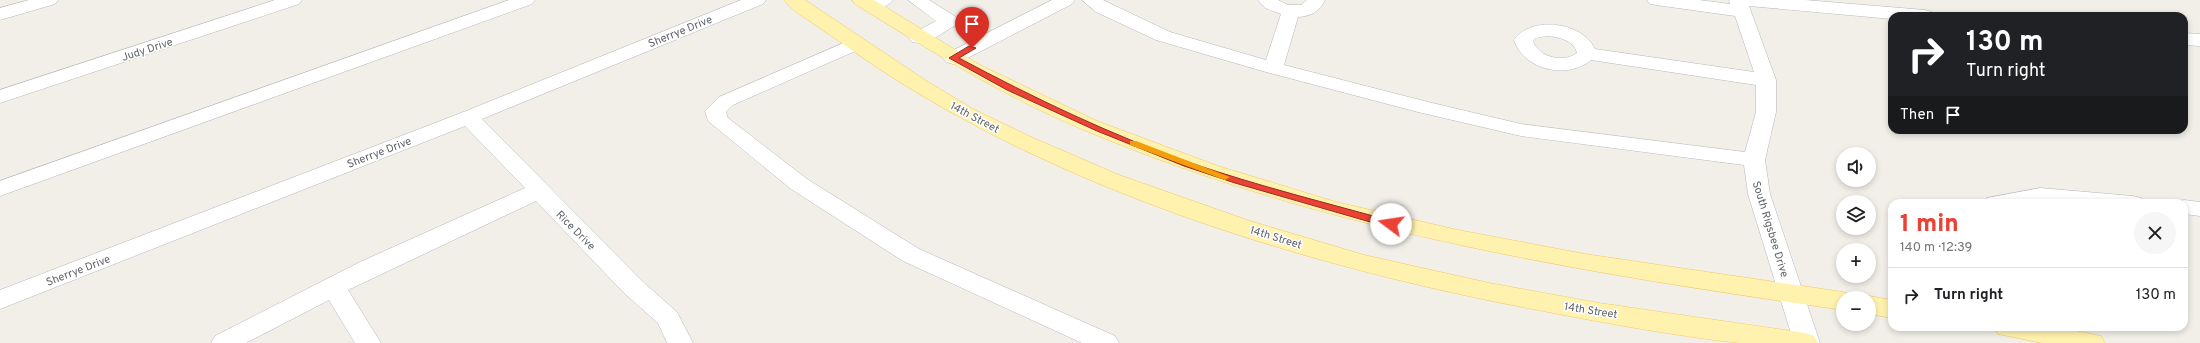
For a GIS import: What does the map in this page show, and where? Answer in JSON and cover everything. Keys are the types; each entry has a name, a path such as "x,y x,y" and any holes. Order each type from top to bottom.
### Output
{"main road":[{"name":"14th Street","path":"793,0 904,77 967,113 1038,148 1121,184 1257,232 1381,267 1478,290 1603,312 1806,343"},
{"path":"871,2 919,38 1010,88 1100,130 1187,164 1286,196 1391,224 1494,247 1642,273 1836,301"},
{"path":"1876,306 1888,308"},
{"path":"2028,331 2092,343"}],"street":[{"path":"0,14 49,0"},
{"name":"Judy Drive","path":"0,97 293,0"},
{"path":"0,189 526,0"},
{"name":"Sherrye Drive","path":"0,300 468,117 757,0"},
{"path":"917,0 949,21 919,38"},
{"path":"953,58 1066,0"},
{"path":"1091,0 1102,8 1163,36 1273,68 1425,108 1521,130 1754,160"},
{"path":"1267,0 1275,7 1291,11 1307,10 1312,7 1316,0"},
{"path":"1656,0 1888,14"},
{"name":"South Rigsbee Drive","path":"1741,4 1766,80 1766,112 1754,160 1759,194 1806,343"},
{"path":"1273,68 1291,11"},
{"path":"2188,39 2200,40"},
{"path":"855,44 726,102 716,111 718,122 799,184 911,255 1106,343"},
{"path":"1588,54 1766,80"},
{"name":"Rice Drive","path":"468,117 538,191 633,287 668,318 680,343"},
{"path":"224,343 369,268 538,191"},
{"path":"2018,199 2040,195 2086,199"},
{"path":"2188,208 2200,209"},
{"path":"333,286 368,343"}],"slow traffic":[{"path":"1133,143 1225,177"}],"route":[{"path":"972,48 953,58 1010,88 1100,130 1187,164 1239,181 1286,196 1391,224"}]}
